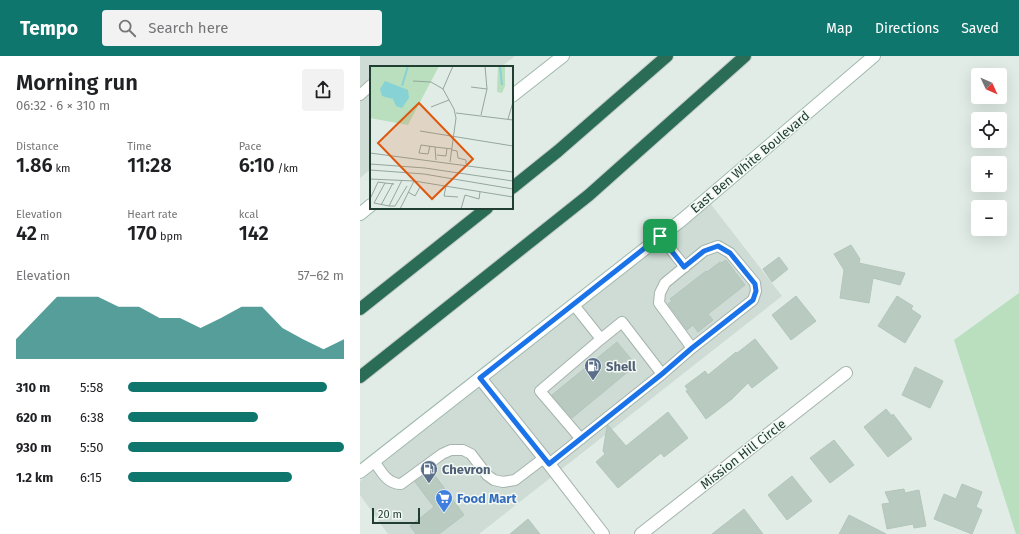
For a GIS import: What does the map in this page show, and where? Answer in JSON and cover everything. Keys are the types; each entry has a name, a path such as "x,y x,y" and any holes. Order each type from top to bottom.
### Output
{"highway":[{"path":"513,187 558,152 667,56"},
{"path":"360,377 589,195 747,56"},
{"path":"360,309 486,209"}],"main road":[{"path":"513,95 563,56"},
{"name":"East Ben White Boulevard","path":"360,472 683,219 874,56"},
{"path":"360,214 370,206"},
{"name":"Mission Hill Circle","path":"641,534 846,373"},
{"path":"480,378 547,461 602,534"}],"lane":[{"path":"360,95 370,86"},
{"path":"660,236 684,267"},
{"path":"374,461 387,479 394,484 401,484 442,454 451,450 463,450 471,454 487,475 494,480 504,482 515,480 547,461 580,439 753,300 756,291 755,284 730,253 718,246 704,251 684,267 665,283 660,293 659,303 692,348"},
{"path":"574,305 601,339"},
{"path":"580,439 540,391 622,322 662,374"}],"shaded area":[{"path":"360,56 515,56 502,66 370,66 370,170 360,178"},
{"path":"710,203 782,296 479,534 388,534 360,495 360,481"}],"green space":[{"path":"1019,293 1019,534 1016,534 954,340"}],"building":[{"path":"851,245 860,259 859,263 905,273 900,285 873,278 869,303 840,298 844,270 834,254"},
{"path":"779,257 788,269 772,282 763,269"},
{"path":"726,260 745,285 708,314 713,320 698,332 693,325 687,330 668,304 672,301 670,299 706,271 707,272 720,262 721,263"},
{"path":"796,296 816,321 791,340 772,315"},
{"path":"897,296 913,306 911,309 921,316 905,343 878,326"},
{"path":"755,339 778,368 752,388 748,383 732,399 706,419 686,391 688,390 685,386 705,371 708,375 736,352 737,353"},
{"name":"Shell","path":"617,342 636,365 572,418 552,395"},
{"path":"915,367 943,381 930,408 902,395"},
{"path":"886,409 892,416 893,414 912,439 888,457 864,427"},
{"path":"668,412 688,438 664,457 661,453 618,488 596,462 605,454 603,451 607,426 608,425 626,446"},
{"path":"834,440 854,465 830,483 810,458"},
{"name":"Food Mart","path":"431,470 464,515 439,534 416,534 410,526 434,507 415,482"},
{"path":"792,476 812,501 787,520 768,495"},
{"path":"962,484 982,492 976,507 982,510 972,534 934,519 944,494 956,499"},
{"path":"904,489 905,493 919,490 926,526 914,528 913,524 887,529 882,504 890,503 885,492"},
{"path":"744,509 763,534 712,534"},
{"path":"849,515 886,534 839,534"},
{"path":"528,519 540,534 510,534"}],"place":[{"name":"Shell","path":"593,381"},
{"name":"Chevron","path":"429,484"},
{"name":"Food Mart","path":"444,513"}],"route":[{"path":"660,236 684,267 704,251 718,246 730,253 755,284 756,291 753,300 549,464 480,378 660,236"}]}
